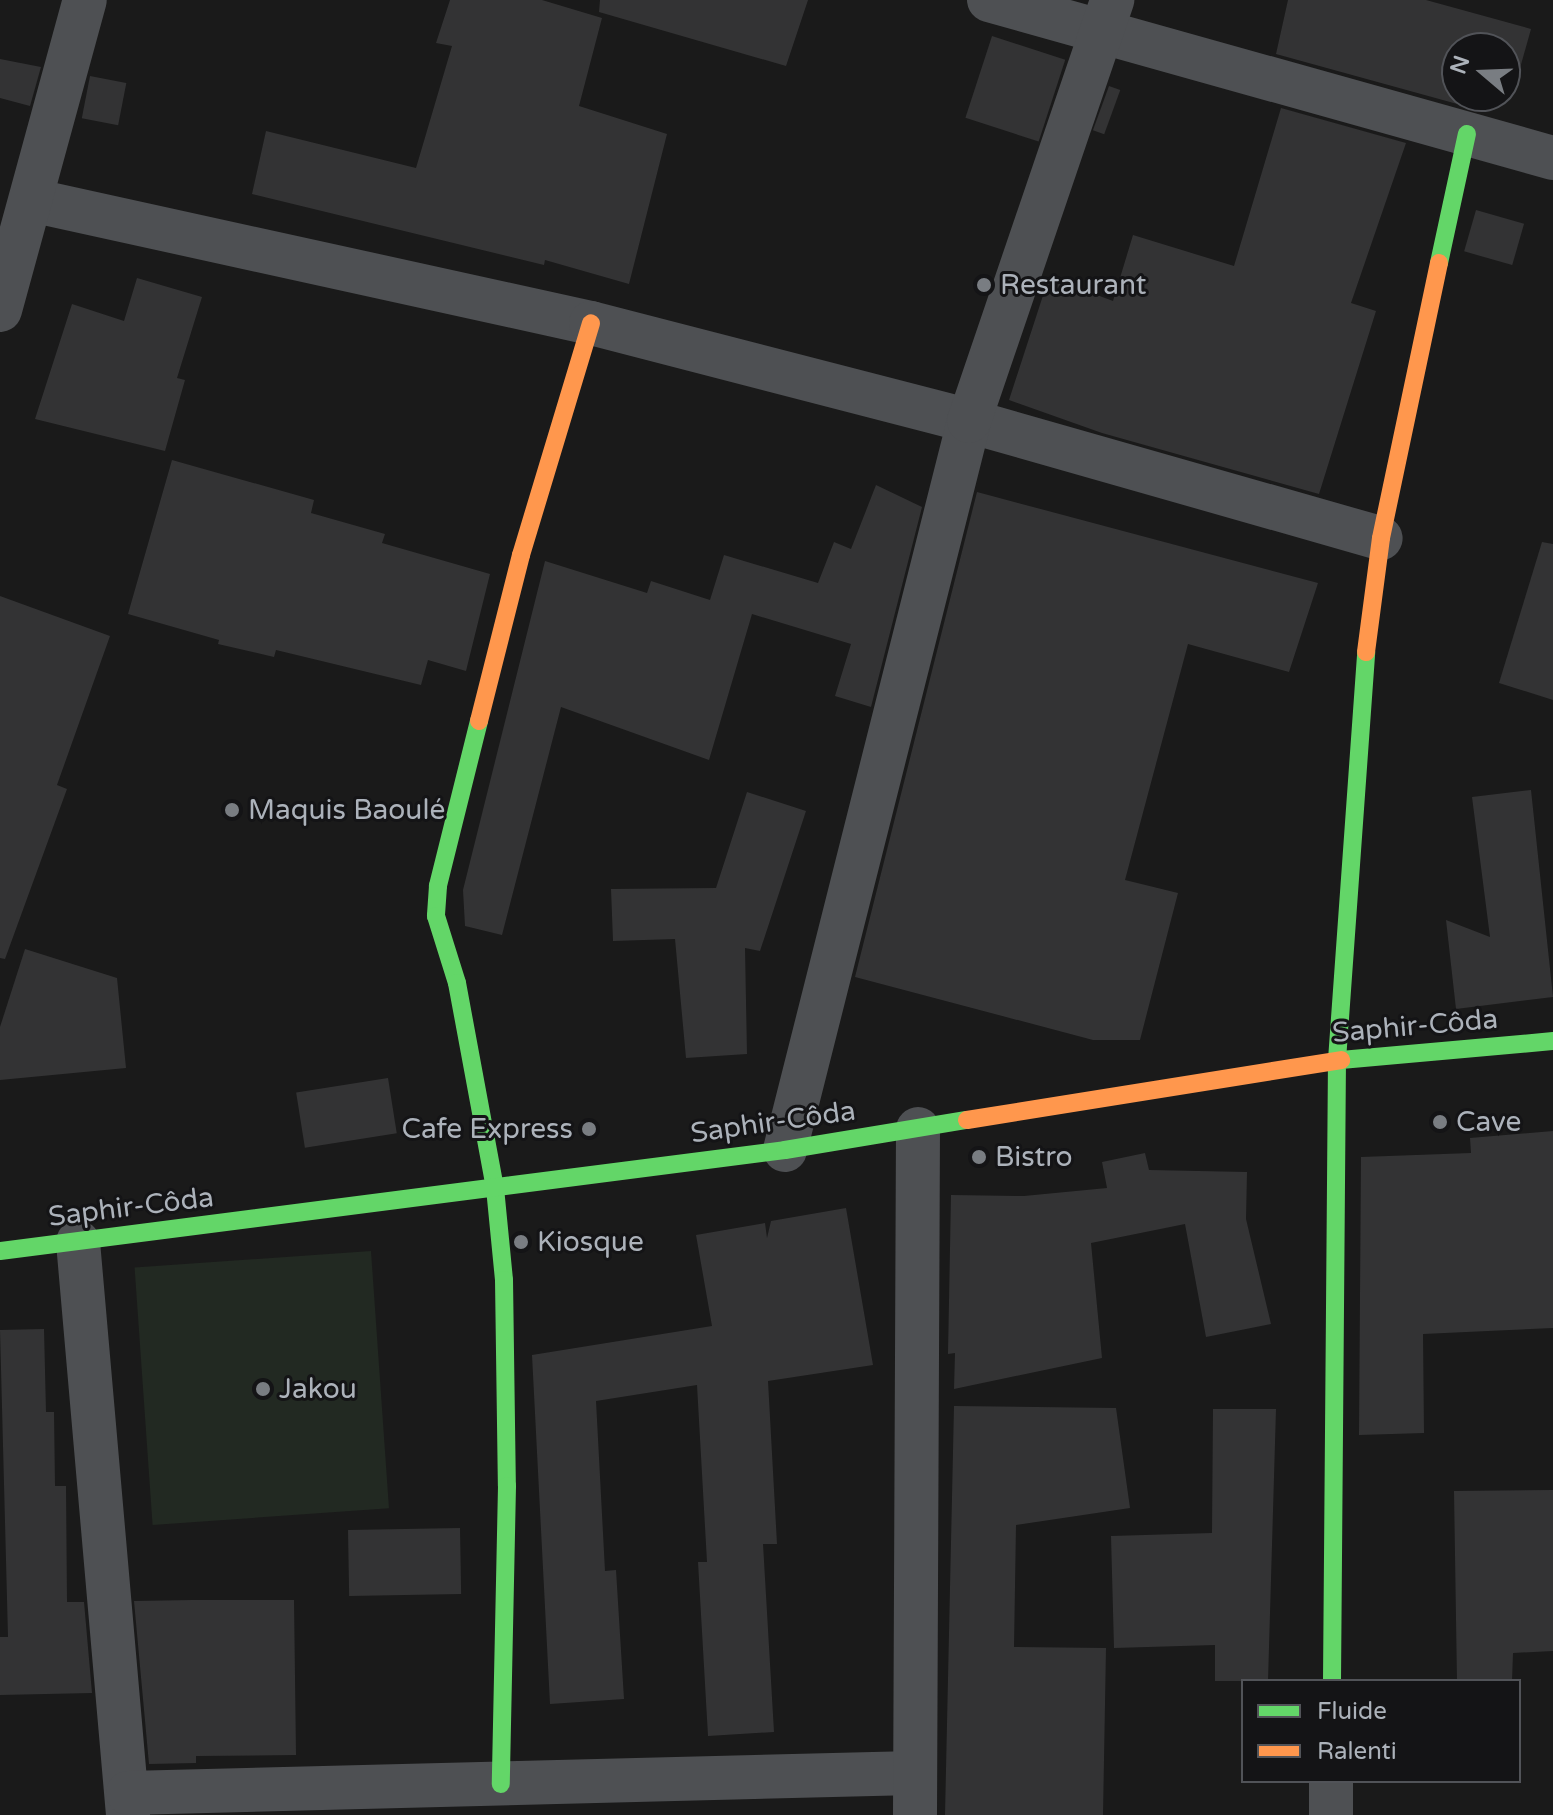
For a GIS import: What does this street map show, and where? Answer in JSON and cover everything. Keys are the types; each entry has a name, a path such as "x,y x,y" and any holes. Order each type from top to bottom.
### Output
{"street":[{"path":"0,310 85,0"},
{"path":"989,0 1106,14 1467,134 1553,158"},
{"path":"785,1150 969,421 1106,14"},
{"path":"1332,1679 1337,1060 1358,716 1381,538 1467,134"},
{"path":"31,200 591,323 969,421 1381,538"},
{"path":"501,1784 507,1486 504,1280 495,1188 457,983 436,916 438,886 521,555 591,323"},
{"name":"Saphir-Côda","path":"0,1251 785,1150 1337,1060 1553,1041"},
{"path":"78,1242 128,1804 501,1784 914,1794 918,1129"},
{"path":"1331,1783 1331,1815"}],"shaded area":[{"name":"Jakou","path":"371,1251 389,1508 153,1525 135,1268"}],"building":[{"path":"450,0 542,0 602,18 579,106 667,134 629,284 545,260 544,265 252,194 266,131 416,168 452,46 436,43"},
{"path":"600,0 808,0 786,66 599,12"},
{"path":"1288,0 1426,0 1531,29 1521,65 1521,32 1441,32 1441,100 1276,54"},
{"path":"992,36 1065,60 1039,142 965,118"},
{"path":"0,59 41,67 30,106 0,98"},
{"path":"90,76 126,83 118,125 82,118"},
{"path":"1109,86 1120,90 1104,134 1093,130"},
{"path":"1281,108 1406,143 1351,303 1376,311 1319,494 1102,433 1009,400 1049,277 1113,301 1133,235 1234,266"},
{"path":"1476,210 1524,224 1512,265 1464,251"},
{"path":"137,278 202,297 177,378 185,380 165,451 35,419 72,304 124,321"},
{"path":"172,460 314,500 311,513 385,534 382,543 490,574 466,671 428,660 421,685 276,650 274,657 218,644 219,640 128,614"},
{"path":"876,485 922,507 871,707 835,696 851,644 752,614 709,760 561,707 502,935 465,926 463,890 545,561 647,593 651,581 710,600 724,555 818,583 834,542 851,549"},
{"path":"977,492 1318,583 1289,672 1188,644 1125,880 1178,893 1140,1040 1093,1040 855,977"},
{"path":"1542,542 1553,544 1553,700 1499,683"},
{"path":"0,596 110,636 57,785 67,789 5,959 0,958"},
{"path":"1531,790 1553,997 1456,1009 1446,920 1490,937 1472,797"},
{"path":"747,792 806,811 760,951 745,948 747,1054 686,1058 675,939 613,941 611,889 716,888"},
{"path":"25,949 117,978 126,1068 0,1080 0,1027"},
{"path":"388,1078 397,1133 305,1148 296,1093"},
{"path":"1553,1131 1553,1328 1423,1334 1424,1433 1359,1435 1361,1157 1471,1153 1470,1138"},
{"path":"1145,1153 1149,1170 1247,1172 1246,1219 1271,1324 1206,1337 1185,1224 1091,1243 1102,1358 954,1389 955,1353 948,1354 951,1195 1024,1196 1107,1188 1102,1162"},
{"path":"846,1208 873,1365 768,1381 777,1544 763,1544 774,1732 708,1736 698,1562 707,1562 697,1385 596,1401 605,1571 616,1570 624,1699 550,1704 532,1355 712,1326 696,1235 765,1223 767,1238 771,1221"},
{"path":"44,1329 46,1412 54,1412 55,1486 66,1486 67,1602 84,1602 92,1693 0,1695 0,1637 8,1637 0,1330"},
{"path":"954,1406 1116,1408 1130,1508 1016,1525 1014,1647 1106,1648 1103,1815 945,1815"},
{"path":"1213,1409 1276,1409 1268,1679 1215,1681 1215,1645 1114,1648 1111,1536 1212,1533"},
{"path":"1553,1490 1553,1651 1513,1653 1512,1679 1457,1679 1454,1491"},
{"path":"460,1528 461,1594 349,1596 348,1530"},
{"path":"294,1600 296,1755 196,1756 196,1763 149,1764 134,1601"}],"traffic: fast":[{"path":"1439,263 1467,134"},
{"path":"1332,1679 1337,1060 1366,652"},
{"path":"479,721 438,886 436,916 457,983 495,1188 504,1280 507,1486 501,1784"},
{"path":"1341,1060 1553,1041"},
{"path":"0,1251 785,1150 967,1120"}],"traffic: slow":[{"path":"1366,652 1381,538 1439,263"},
{"path":"479,721 521,555 591,323"},
{"path":"967,1120 1341,1060"}],"place":[{"name":"Restaurant","path":"984,285"},
{"name":"Maquis Baoulé","path":"232,810"},
{"name":"Cave","path":"1440,1122"},
{"name":"Cafe Express","path":"589,1129"},
{"name":"Bistro","path":"979,1157"},
{"name":"Kiosque","path":"521,1242"},
{"name":"Jakou","path":"263,1389"}]}
